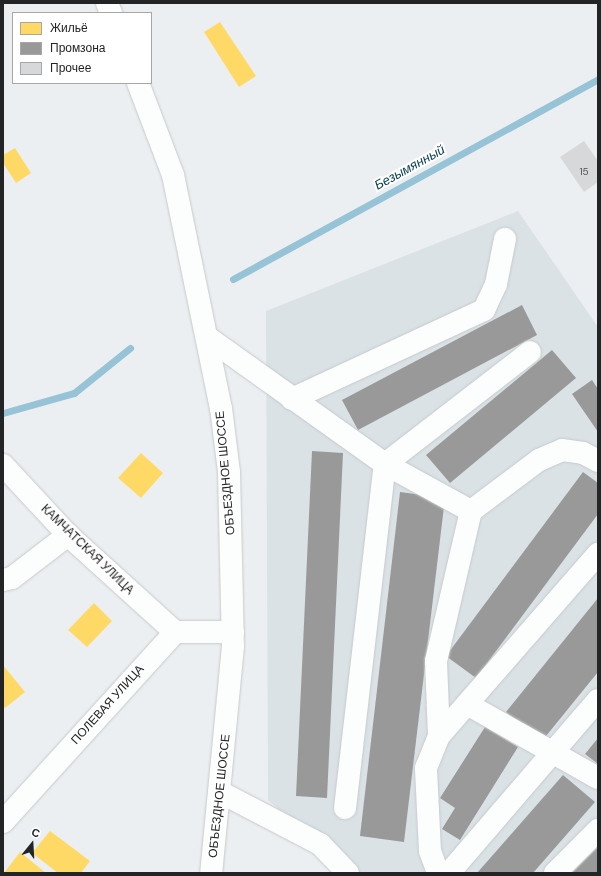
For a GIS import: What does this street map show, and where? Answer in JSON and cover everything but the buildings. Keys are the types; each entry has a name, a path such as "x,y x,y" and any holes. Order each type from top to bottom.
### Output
{"street":[{"name":"ОБЪЕЗДНОЕ ШОССЕ","path":"138,84 173,175 207,337 229,472 233,632 220,792 211,873"},
{"path":"292,399 484,310 496,284 505,239"},
{"path":"207,337 384,464 471,511"},
{"path":"345,808 384,464 530,352"},
{"path":"439,736 436,662 471,511 539,460 562,450 583,453 598,461"},
{"name":"КАМЧАТСКАЯ УЛИЦА","path":"3,465 68,535 174,632"},
{"path":"3,580 12,578 68,535"},
{"path":"438,873 430,851 426,768 439,736 598,554"},
{"path":"174,632 233,632"},
{"name":"ПОЛЕВАЯ УЛИЦА","path":"3,822 174,632"},
{"path":"449,873 598,700"},
{"path":"467,704 554,751 598,778"},
{"path":"220,792 320,844 348,873"},
{"path":"555,873 598,830"}],"shaded area":[{"path":"518,211 598,327 598,873 349,873 268,800 266,311"}],"waterway":[{"name":"Безымянный","path":"233,279 598,79"},
{"name":"Безымянный","path":"3,413 74,393 130,348"}]}
